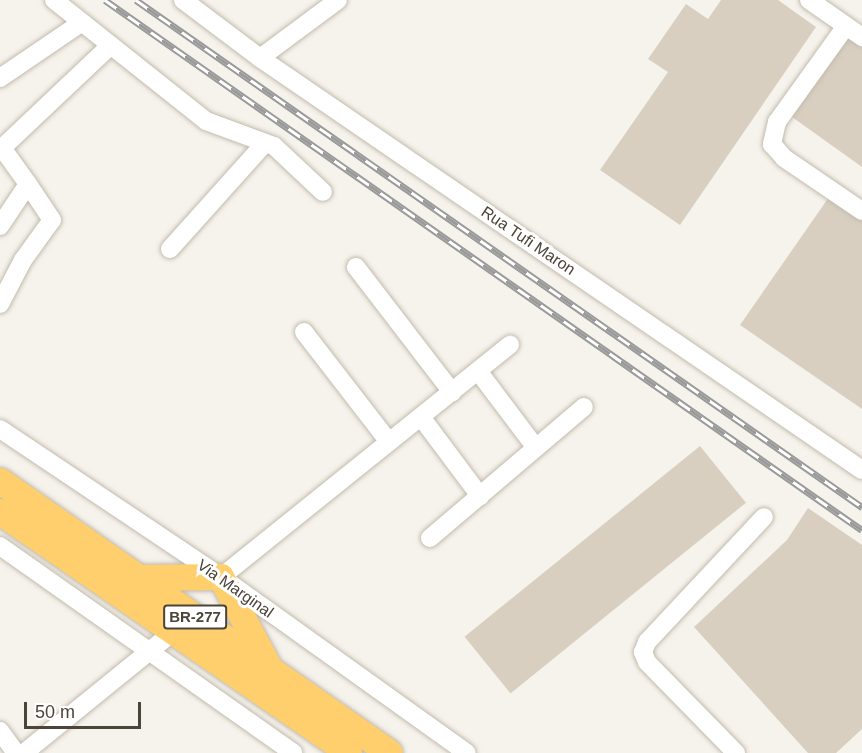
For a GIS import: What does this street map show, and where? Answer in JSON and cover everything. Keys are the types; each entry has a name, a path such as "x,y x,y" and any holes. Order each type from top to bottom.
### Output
{"highway":[{"name":"BR-277","path":"0,481 390,753"},
{"name":"BR-277","path":"3,521 173,632 349,753"},
{"path":"139,578 221,577 270,669"}],"street":[{"path":"54,0 207,121 274,146 323,192"},
{"path":"260,58 338,0"},
{"path":"809,0 862,37"},
{"name":"Rua Tufi Maron","path":"194,3 260,58 862,470"},
{"path":"0,78 81,22"},
{"path":"846,26 777,122 772,144 784,158 862,211"},
{"path":"0,304 23,260 52,220 2,148 110,46"},
{"path":"170,249 265,143"},
{"path":"0,226 28,184"},
{"path":"356,267 452,392"},
{"path":"304,332 389,442"},
{"path":"221,577 510,345"},
{"path":"477,371 536,448"},
{"path":"430,538 584,407"},
{"path":"421,417 480,496"},
{"name":"Via Marginal","path":"0,429 221,577 467,753"},
{"path":"735,753 647,662 643,652 647,642 764,517"},
{"path":"0,546 152,651 293,753"},
{"path":"24,753 173,632"},
{"path":"0,731 16,753"}],"building":[{"path":"721,0 778,0 816,27 680,225 600,170 668,72 648,59 686,4 708,19"},
{"path":"848,39 862,48 862,167 792,117"},
{"path":"829,197 862,220 862,409 740,325"},
{"path":"700,446 746,503 510,693 465,637"},
{"path":"808,508 862,545 862,729 836,753 808,753 694,627 787,540"}],"railway":[{"path":"105,0 862,530"},
{"path":"136,0 862,507"}]}
